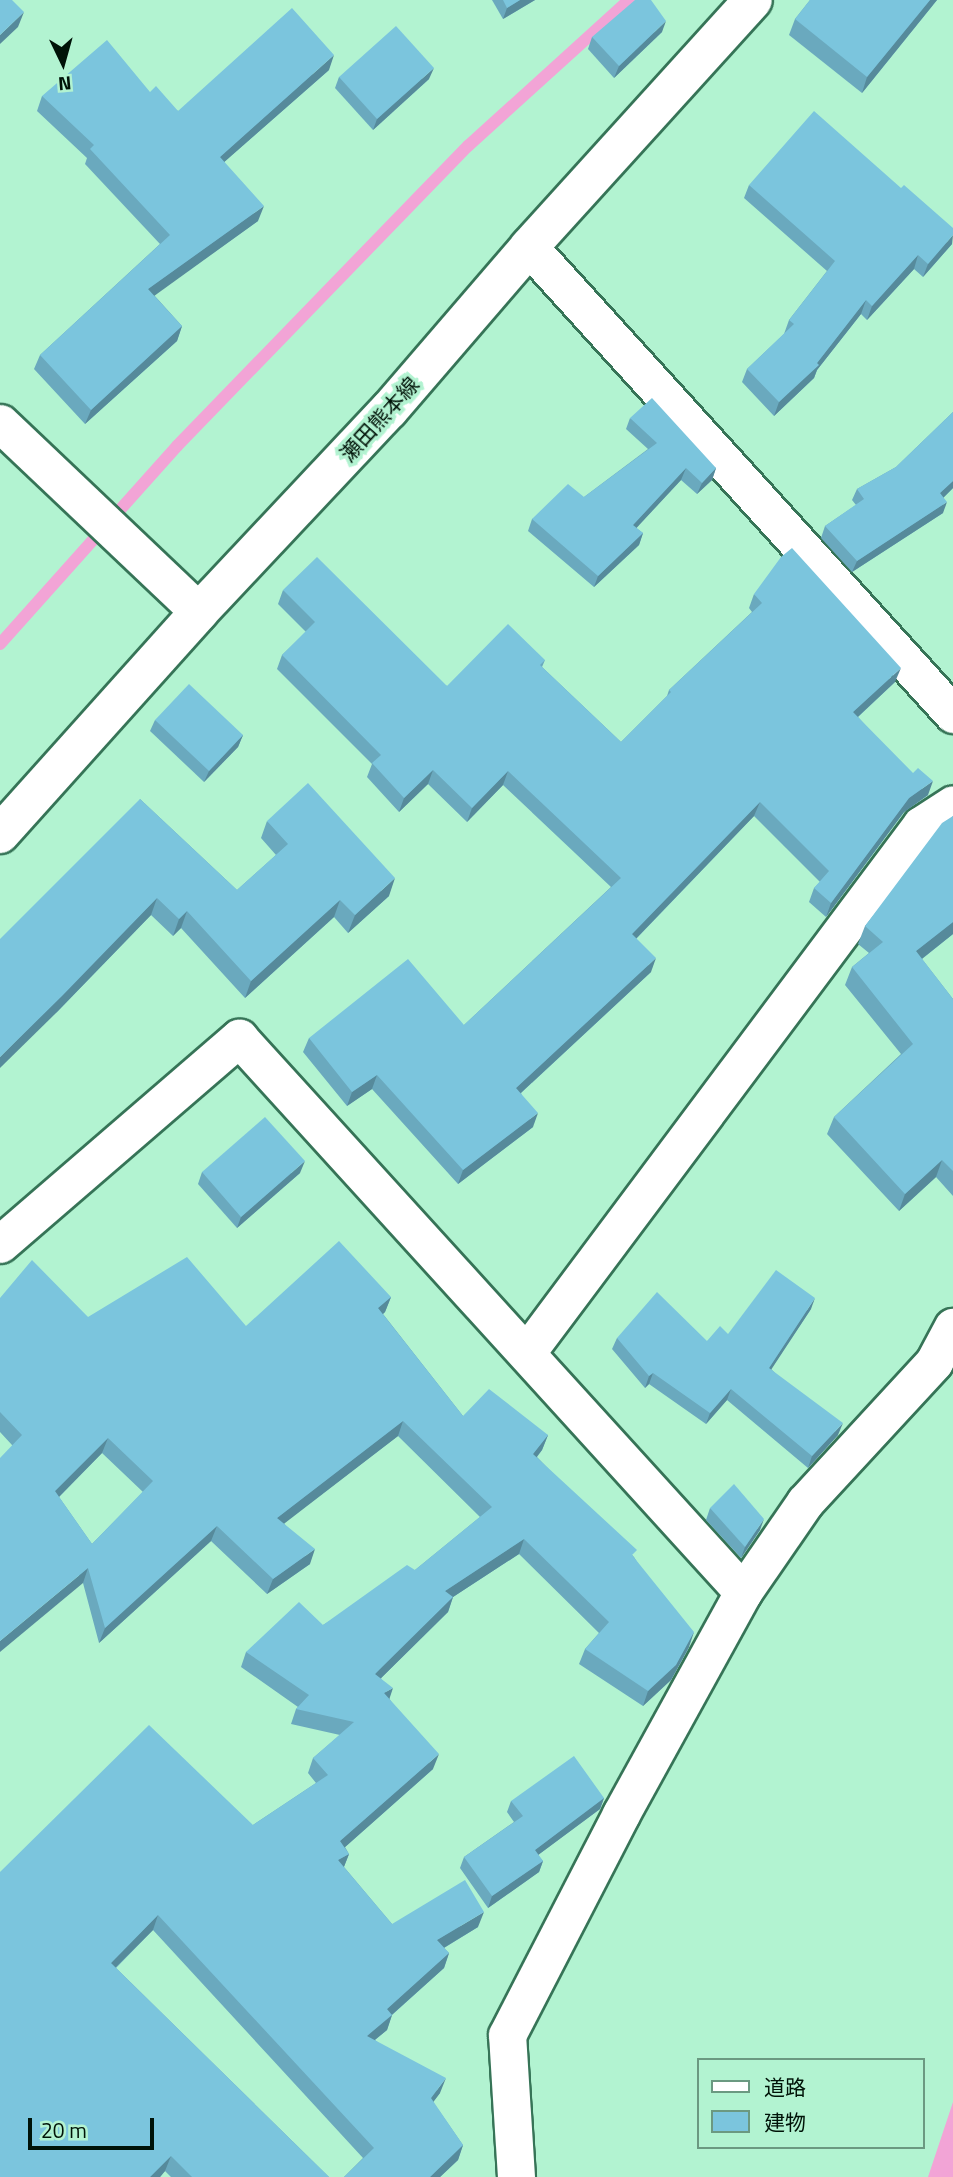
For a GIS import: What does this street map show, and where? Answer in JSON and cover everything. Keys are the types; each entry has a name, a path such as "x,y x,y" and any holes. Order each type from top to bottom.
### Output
{"main road":[{"name":"瀬田熊本線","path":"0,834 199,612 389,410 529,247 753,0"}],"street":[{"path":"529,247 953,714"},
{"path":"0,423 199,612"},
{"path":"527,1352 921,825 953,804"},
{"path":"0,1244 239,1038 743,1592"},
{"path":"516,2177 507,2035 621,1814 743,1592 805,1502 934,1362 953,1327"}],"shaded area":[{"path":"953,2102 953,2177 928,2177"}],"building":[{"path":"0,0 12,0 24,12 0,35"},
{"path":"503,0 520,0 507,8"},
{"path":"635,0 651,0 666,21 619,66 592,37"},
{"path":"810,0 930,0 867,77 795,19"},
{"path":"292,8 334,55 220,157 264,206 148,289 182,326 91,410 40,355 170,235 90,149 94,145 42,96 107,40 150,92 156,86 178,111"},
{"path":"396,26 434,68 377,119 339,77"},
{"path":"814,111 901,188 904,185 953,228 953,235 928,264 918,255 872,306 866,300 817,363 819,365 779,402 747,369 794,324 789,320 835,261 749,185"},
{"path":"652,398 716,468 702,483 686,468 633,525 643,533 598,576 532,519 568,484 584,497 657,443 630,418"},
{"path":"953,412 953,481 940,493 947,502 857,561 825,526 864,499 857,489 896,467"},
{"path":"792,548 901,668 853,712 913,773 918,768 933,781 909,798 831,903 814,888 829,871 760,802 632,934 656,958 516,1088 538,1113 463,1170 377,1075 352,1092 309,1038 408,959 464,1025 621,878 508,771 472,808 433,770 404,798 372,763 381,755 282,655 315,622 283,590 317,557 447,686 508,624 545,660 540,665 621,742 671,692 669,690 762,603 754,594 781,557"},
{"path":"189,684 243,735 209,771 155,720"},
{"path":"308,783 395,878 355,915 340,900 251,981 187,911 179,919 157,898 0,1057 0,939 140,799 237,890 288,844 267,821"},
{"path":"953,816 953,922 916,951 953,999 953,1171 942,1160 905,1194 834,1117 913,1044 852,967 883,942 865,926 942,823"},
{"path":"265,1117 305,1161 241,1217 202,1172"},
{"path":"339,1241 391,1297 378,1308 463,1416 489,1389 548,1435 533,1454 637,1550 632,1555 694,1632 676,1665 648,1691 585,1649 609,1622 524,1539 445,1591 453,1597 375,1674 393,1688 384,1693 439,1754 340,1841 349,1854 338,1860 392,1924 465,1880 484,1912 437,1940 449,1953 387,2009 392,2015 367,2036 446,2078 431,2098 463,2145 430,2177 344,2177 374,2148 158,1915 111,1963 329,2177 192,2177 171,2156 150,2177 0,2177 0,1872 149,1725 253,1825 328,1775 313,1758 354,1722 296,1709 309,1695 246,1652 299,1602 323,1625 407,1565 415,1570 492,1507 403,1421 277,1518 315,1549 273,1579 217,1526 105,1628 88,1568 0,1641 0,1458 22,1435 0,1412 0,1298 32,1260 88,1317 187,1257 246,1326","holes":["108,1438 153,1481 92,1544 55,1491"]},
{"path":"776,1270 815,1298 769,1368 843,1423 812,1456 731,1389 710,1413 653,1373 649,1376 617,1338 657,1292 707,1341 720,1326 728,1334"},
{"path":"734,1484 764,1519 745,1547 710,1508"},
{"path":"574,1756 604,1798 535,1850 543,1861 492,1896 464,1857 523,1816 511,1801"}],"waterway":[{"path":"0,644 177,446 468,146 629,0"}]}
